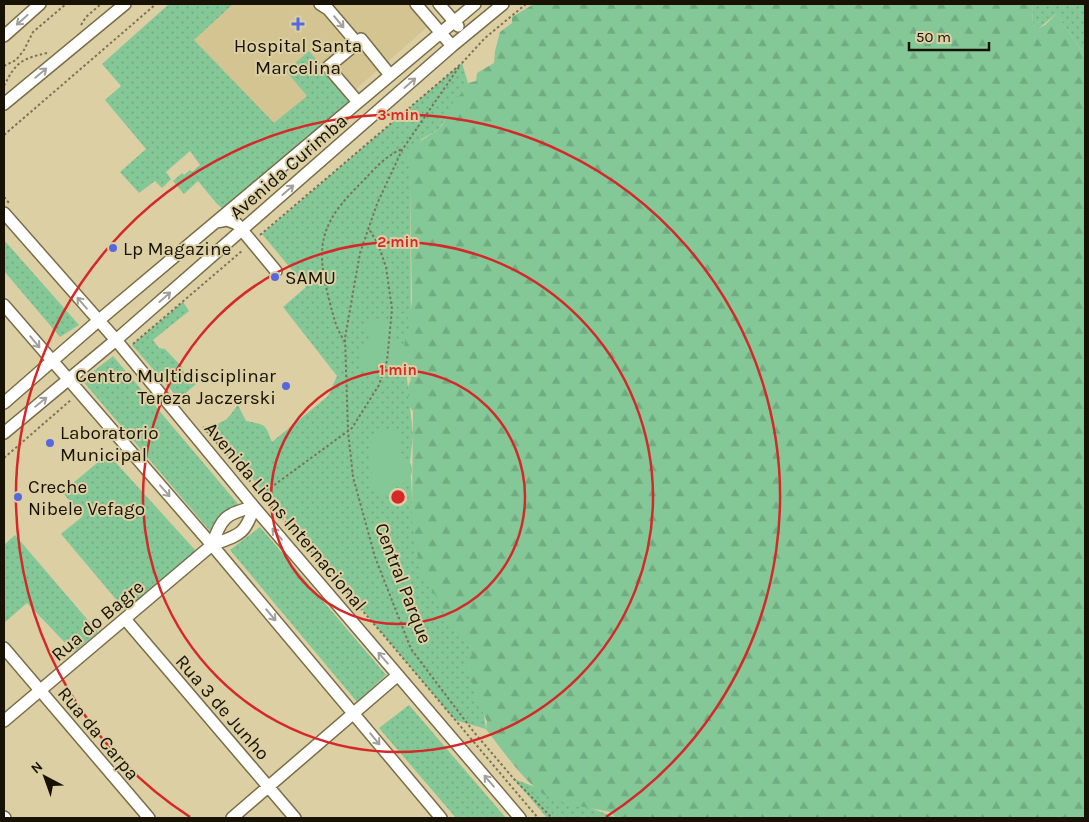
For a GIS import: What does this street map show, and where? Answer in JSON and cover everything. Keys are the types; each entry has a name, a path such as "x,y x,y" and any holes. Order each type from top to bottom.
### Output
{"street":[{"path":"4,36 40,4"},
{"path":"4,104 125,4"},
{"path":"320,4 328,8 357,43"},
{"path":"416,4 452,46"},
{"path":"439,4 466,34"},
{"name":"Avenida Curimba","path":"4,403 98,321 475,4"},
{"name":"Avenida Curimba","path":"4,433 116,340 452,46 503,4"},
{"path":"358,102 328,67 361,40 390,75"},
{"name":"Avenida Lions Internacional","path":"7,209 254,507 520,818"},
{"path":"254,240 254,225 262,212"},
{"path":"214,223 227,220 237,224 254,240 278,269"},
{"path":"4,305 212,545 441,818"},
{"name":"Rua do Bagre","path":"212,545 218,527 227,516 254,507"},
{"name":"Rua do Bagre","path":"4,722 212,545 234,537 243,531 254,507"},
{"name":"Rua 3 de Junho","path":"124,619 294,818"},
{"name":"Rua da Carpa","path":"4,648 149,818"},
{"path":"232,818 398,675"}],"path":[{"path":"4,66 16,60 24,50 32,32 66,4"},
{"path":"81,25 86,17 101,4"},
{"path":"4,135 156,4"},
{"name":"Central Parque","path":"132,344 462,63 485,38 526,4"},
{"path":"4,86 11,71 26,58 48,53"},
{"name":"Central Parque","path":"462,63 404,148 377,204 360,253 346,343 348,431 354,477 375,557 411,649 473,731 514,779 552,818"},
{"path":"346,343 335,323 324,281 321,252 324,233 345,200 360,184 394,152 404,148"},
{"path":"4,197 7,209"},
{"path":"261,494 352,428 379,386 388,361 392,309 386,267 378,244 369,229"},
{"path":"4,458 74,398"},
{"name":"Central Parque","path":"200,424 538,818"}],"shaded area":[{"path":"172,4 415,4 432,23 280,155 159,14"}],"green space":[{"path":"169,4 233,4 194,40 274,123 307,96 286,71 309,51 352,101 222,208 198,181 184,194 173,181 182,173 184,175 190,170 192,172 200,165 190,151 166,172 171,179 162,188 155,181 139,193 120,172 146,149 105,100 121,86 102,64"},
{"path":"534,4 1032,4 1033,25 1039,28 1056,14 1079,47 1085,51 1085,818 616,818 610,812 563,802 541,792 523,776 486,729 487,721 474,696 474,688 469,677 465,659 474,652 447,623 441,603 421,576 412,520 413,411 408,405 408,387 411,379 403,359 405,340 411,324 406,315 411,309 412,300 411,171 407,163 407,156 410,148 439,129 455,99 468,83 476,81 477,73 494,63 500,32 512,23 512,17"},
{"path":"1032,4 1085,4 1085,51 1079,47 1056,14 1039,28 1033,25"},
{"path":"462,63 468,83 439,129 422,139 407,157 412,170 410,189 411,324 406,369 413,435 410,462 414,533 475,652 486,729 455,720 241,465 206,430 227,419 238,405 246,421 258,423 266,428 272,442 328,396 337,376 283,307 306,287 262,234"},
{"path":"4,240 79,325 60,337 4,271"},
{"path":"183,302 189,311 153,340 159,348 165,349 182,367 185,376 190,377 196,384 179,399 132,345"},
{"path":"392,321 397,331 393,341 407,356 404,369 380,365 373,371 357,364 362,350 370,340 366,332 367,322"},
{"path":"113,356 238,504 210,531 82,380"},
{"path":"385,430 396,432 398,435 401,453 409,461 412,471 409,478 384,496 377,494 371,484 370,448 372,441 377,435"},
{"path":"108,454 196,551 125,610 61,534 83,516 62,492"},
{"path":"260,527 386,675 357,702 230,550"},
{"path":"15,535 98,632 74,652 27,603 4,623 4,545"},
{"path":"409,705 506,818 456,818 379,728"},
{"path":"514,779 617,818 547,818"}],"place":[{"name":"Hospital Santa Marcelina","path":"298,24"},
{"name":"Lp Magazine","path":"113,248"},
{"name":"SAMU","path":"275,277"},
{"name":"Centro Multidisciplinar Tereza Jaczerski","path":"286,386"},
{"name":"Laboratorio Municipal","path":"50,443"},
{"name":"Creche Nibele Vefago","path":"18,497"}]}
